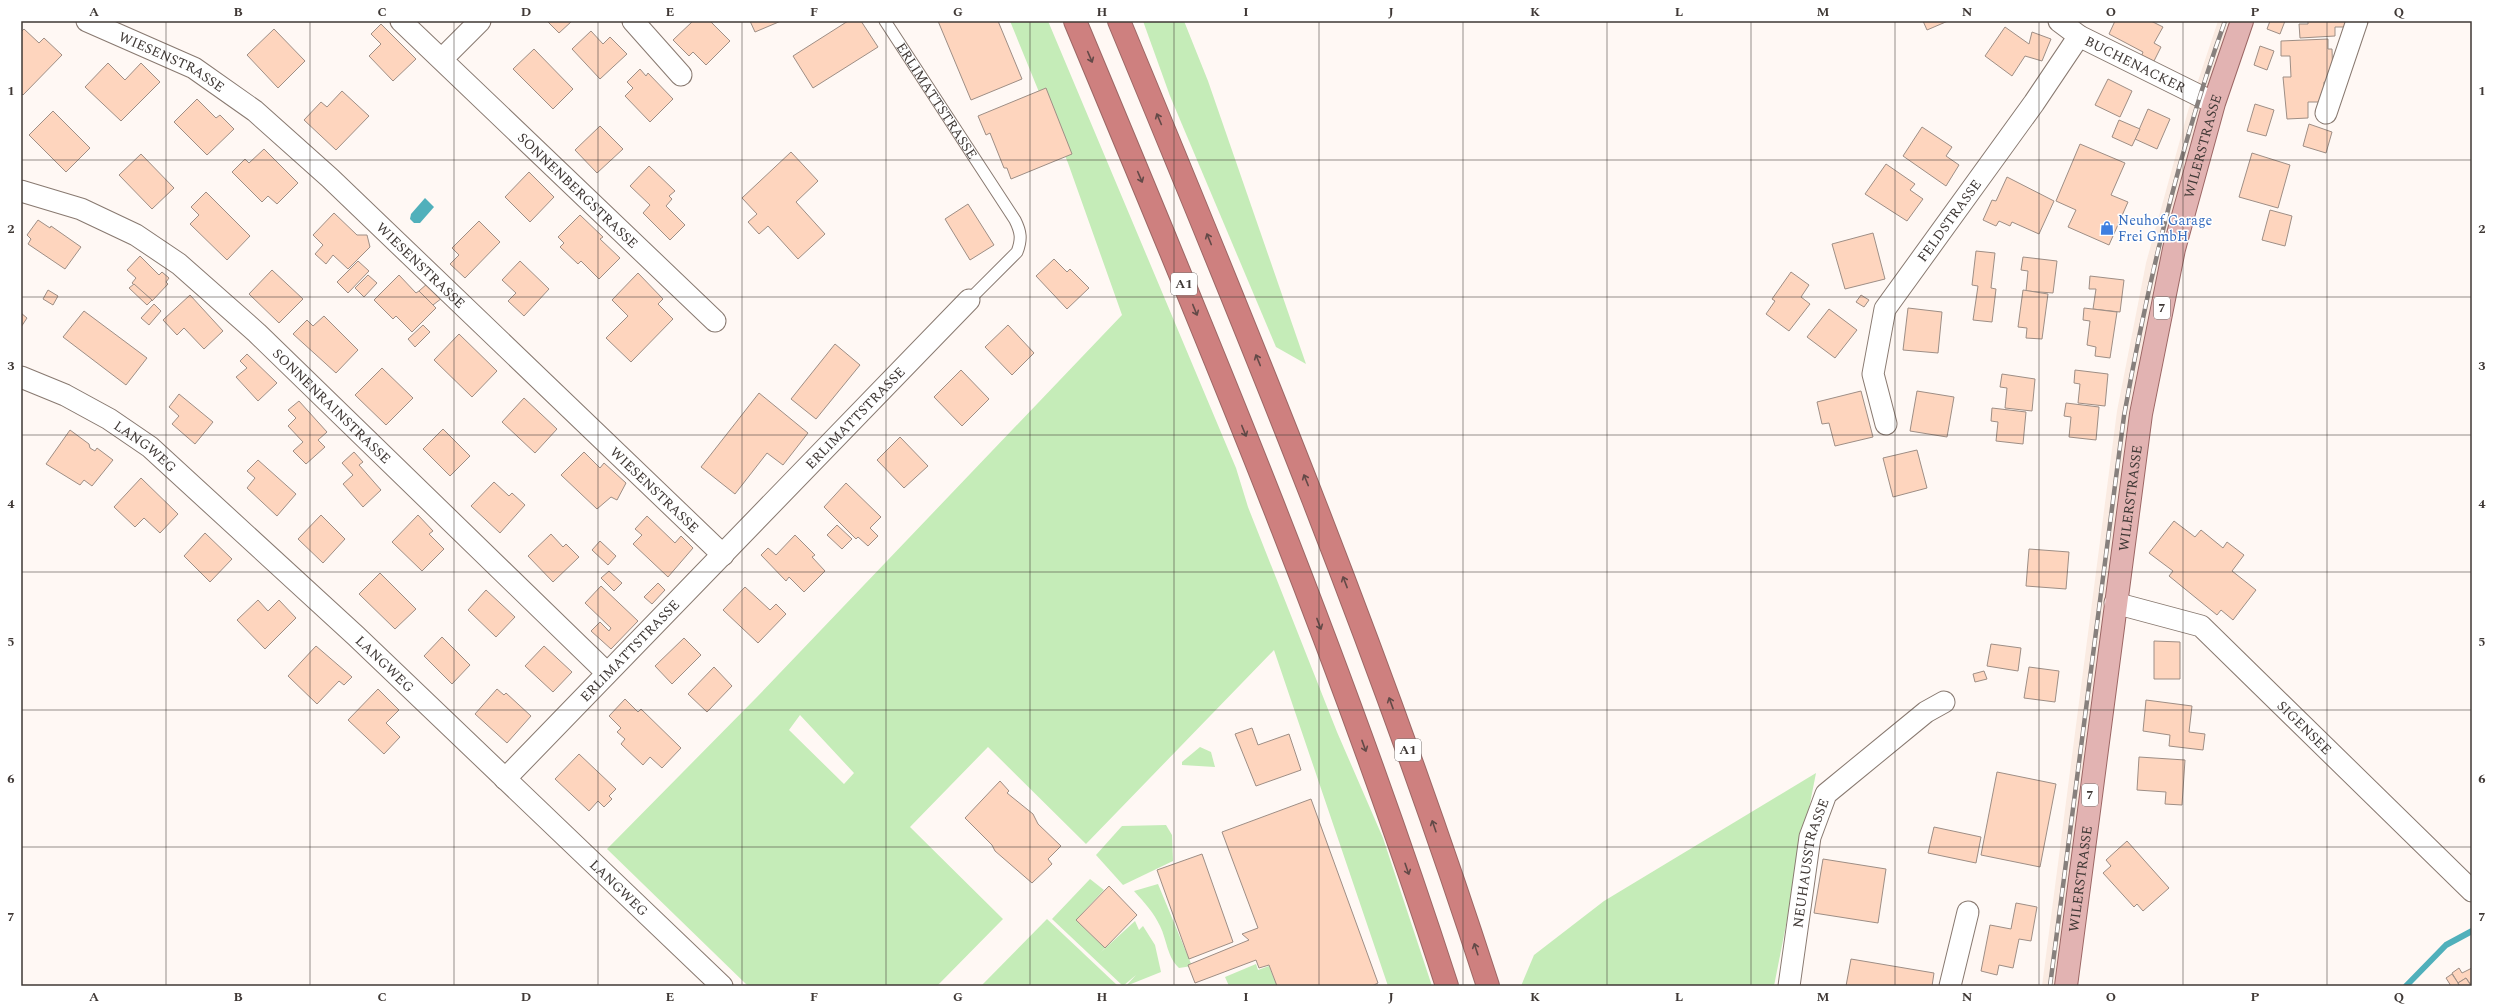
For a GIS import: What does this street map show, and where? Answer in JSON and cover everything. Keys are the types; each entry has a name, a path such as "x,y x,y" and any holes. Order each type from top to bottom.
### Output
{"highway":[{"name":"A1","path":"1075,21 1159,221 1290,549 1388,813 1447,986"},
{"name":"A1","path":"1119,21 1278,411 1363,629 1427,805 1488,986"}],"main road":[{"name":"WILERSTRASSE","path":"2066,986 2115,603 2144,398 2174,249 2214,103 2242,21"}],"street":[{"name":"WIESENSTRASSE","path":"87,21 194,68 255,111 330,178 722,555"},
{"name":"SONNENBERGSTRASSE","path":"401,21 715,321"},
{"path":"442,59 480,21"},
{"path":"633,21 681,75"},
{"name":"BUCHENACKER","path":"2059,21 2079,36 2214,103"},
{"path":"2326,113 2357,21"},
{"name":"FELDSTRASSE","path":"1886,424 1873,374 1885,309 2034,103 2079,36"},
{"name":"SONNENRAINSTRASSE","path":"21,191 81,209 136,235 179,264 257,333 607,673"},
{"name":"ERLIMATTSTRASSE","path":"505,779 969,300"},
{"name":"LANGWEG","path":"21,378 65,395 109,419 150,447 356,636 722,986"},
{"name":"SIGENSEE","path":"2115,603 2201,626 2472,891"},
{"name":"NEUHAUSSTRASSE","path":"1789,986 1810,836 1826,794 1926,712 1944,702"},
{"path":"1950,986 1968,912"}],"lane":[{"name":"ERLIMATTSTRASSE","path":"885,21 1015,220 1021,233 1021,242 1016,252 969,300"}],"shaded area":[{"path":"2218,21 2229,21 2196,124 2181,179 2158,271 2129,420 2056,986 2042,986 2117,411 2146,263 2188,111"}],"green space":[{"path":"1010,21 1048,21 1236,468 1248,507 1337,732 1383,838 1432,986 1388,986 1274,650 1086,844 988,747 910,827 1003,919 937,986 748,986 607,849 756,698 1122,315 1068,163","holes":["800,715 854,773 844,784 789,730"]},
{"path":"1143,21 1184,21 1208,81 1306,364 1276,347 1170,96"},
{"path":"1200,747 1211,752 1215,767 1182,765 1182,762"},
{"path":"1816,773 1774,986 1521,986 1534,955 1604,901"},
{"path":"1166,825 1172,835 1173,861 1123,885 1096,855 1122,826"},
{"path":"1090,879 1104,890 1076,920 1105,948 1100,953 1135,921 1139,930 1143,926 1155,945 1161,972 1126,986 1136,975 1123,986 1052,919"},
{"path":"1158,884 1192,966 1179,968 1175,964 1158,921 1134,891"},
{"path":"1047,919 1118,986 981,986"},
{"path":"1256,964 1258,970 1269,966 1277,986 1229,986 1225,977"}],"water":[{"path":"425,198 434,207 420,223 414,223 410,219 411,214"}],"building":[{"path":"547,21 572,21 559,33"},
{"path":"693,21 710,21 730,41 706,65 693,52 689,56 673,40"},
{"path":"750,21 781,21 755,32"},
{"path":"848,21 861,21 878,47 813,88 793,56"},
{"path":"938,21 998,21 1022,79 971,100"},
{"path":"1923,21 1948,21 1927,30"},
{"path":"2115,21 2151,21 2163,27 2154,43 2161,47 2153,63 2141,57 2143,52 2109,34"},
{"path":"2270,21 2285,21 2280,34 2267,29"},
{"path":"2308,21 2348,21 2349,27 2335,27 2335,36 2300,38 2299,24 2308,24"},
{"path":"381,24 416,59 393,81 369,56 381,44 371,34"},
{"path":"2005,27 2029,44 2032,32 2051,39 2042,61 2025,56 2012,76 1985,56"},
{"path":"24,29 39,43 44,38 62,55 23,95 21,93 21,32"},
{"path":"274,29 305,61 278,88 247,55"},
{"path":"591,31 603,44 610,37 627,54 600,79 572,49"},
{"path":"2328,39 2328,49 2332,49 2333,81 2324,82 2324,102 2308,102 2308,118 2287,119 2283,77 2291,77 2290,56 2281,56 2281,41"},
{"path":"2260,46 2274,51 2267,70 2254,65"},
{"path":"534,49 573,89 553,109 513,69"},
{"path":"108,63 125,80 141,63 160,82 121,121 85,87"},
{"path":"640,69 646,76 648,73 673,99 650,122 625,96 633,88 627,82"},
{"path":"2108,79 2132,91 2120,117 2095,105"},
{"path":"1046,88 1072,154 1011,179 1007,168 1004,168 990,133 986,135 978,116"},
{"path":"342,91 369,116 336,150 304,120 321,102 327,107"},
{"path":"197,99 216,118 220,115 234,129 207,155 174,122"},
{"path":"2255,104 2274,110 2266,136 2247,131"},
{"path":"2148,109 2170,119 2157,149 2135,139"},
{"path":"53,111 90,148 66,172 29,135"},
{"path":"2119,120 2140,129 2132,146 2112,137"},
{"path":"2309,124 2332,132 2326,153 2303,146"},
{"path":"600,126 623,149 597,173 575,150"},
{"path":"1922,127 1952,147 1946,156 1959,165 1946,186 1903,156"},
{"path":"2080,144 2125,163 2111,195 2128,202 2109,245 2068,227 2076,210 2056,201"},
{"path":"264,149 298,183 277,204 268,196 262,202 232,172 245,159 249,163"},
{"path":"791,152 818,181 796,202 825,234 798,259 768,226 759,234 748,222 757,214 742,198"},
{"path":"2252,153 2290,165 2278,208 2239,197"},
{"path":"141,154 174,188 152,209 119,175"},
{"path":"1886,164 1915,184 1910,190 1923,199 1907,221 1865,194"},
{"path":"649,166 675,191 669,196 672,199 666,206 685,225 670,240 643,213 650,205 630,186"},
{"path":"529,172 554,197 530,222 505,197"},
{"path":"2007,177 2054,201 2039,234 2012,222 2010,226 1999,221 1996,226 1983,220 1992,200 1996,201"},
{"path":"206,192 250,236 227,260 190,224 199,215 191,207"},
{"path":"968,204 994,245 970,260 945,219"},
{"path":"2270,210 2292,216 2285,246 2262,240"},
{"path":"334,213 357,235 367,235 370,247 348,269 333,255 326,264 315,254 323,245 313,235"},
{"path":"580,215 603,237 600,239 620,258 599,279 581,261 578,264 560,247 564,243 558,237"},
{"path":"38,220 50,228 51,226 81,247 65,269 28,244 31,239 27,235"},
{"path":"479,221 500,242 465,278 450,264 459,255 452,248"},
{"path":"1873,233 1885,279 1845,289 1832,244"},
{"path":"1976,251 1995,253 1991,288 1996,289 1992,322 1973,320 1978,286 1972,285"},
{"path":"140,256 159,275 162,272 169,278 166,282 168,284 152,301 132,283 136,278 127,270"},
{"path":"2023,257 2057,261 2053,293 2026,291 2028,271 2021,270"},
{"path":"1054,259 1067,272 1070,269 1089,288 1067,309 1036,276"},
{"path":"358,261 369,271 348,293 337,282"},
{"path":"520,261 549,289 524,316 508,301 516,293 502,280"},
{"path":"272,270 303,299 279,323 249,294"},
{"path":"1791,272 1809,285 1801,297 1810,304 1789,331 1766,314 1775,301 1772,299"},
{"path":"638,273 663,299 658,304 673,319 631,362 606,338 628,316 612,300"},
{"path":"368,275 377,283 364,297 355,288"},
{"path":"399,275 416,293 419,291 436,308 412,332 396,316 393,319 374,300"},
{"path":"2090,276 2124,280 2120,312 2093,309 2096,289 2089,289"},
{"path":"428,283 442,298 433,305 419,291"},
{"path":"134,284 152,300 147,305 129,288"},
{"path":"48,290 58,296 53,305 43,299"},
{"path":"2023,290 2048,294 2042,339 2026,338 2027,328 2018,327"},
{"path":"190,295 223,331 204,349 184,328 177,335 163,320"},
{"path":"1861,295 1869,300 1864,307 1856,302"},
{"path":"154,304 161,311 149,325 141,318"},
{"path":"1908,308 1942,312 1938,353 1903,350"},
{"path":"2084,308 2117,312 2110,358 2095,356 2096,347 2087,345 2090,321 2083,320"},
{"path":"1829,309 1857,330 1835,358 1807,337"},
{"path":"84,311 147,358 126,385 63,337"},
{"path":"21,313 27,318 21,327"},
{"path":"324,316 358,350 336,373 293,334 307,320 313,326"},
{"path":"423,325 430,332 415,347 408,339"},
{"path":"1008,325 1034,353 1012,375 985,347"},
{"path":"459,334 497,371 472,397 434,360"},
{"path":"835,344 860,365 816,419 791,399"},
{"path":"247,354 277,383 258,401 236,377 247,368 240,361"},
{"path":"382,368 413,398 386,425 355,395"},
{"path":"961,370 989,399 962,426 934,397"},
{"path":"2075,370 2108,374 2105,406 2078,403 2080,384 2074,383"},
{"path":"2002,374 2035,379 2032,411 2005,408 2007,388 2000,387"},
{"path":"1861,391 1873,437 1835,446 1829,423 1822,424 1817,402"},
{"path":"1917,391 1954,397 1947,437 1910,431"},
{"path":"759,393 808,433 783,465 767,453 735,494 701,467"},
{"path":"179,394 213,422 195,444 172,424 179,416 169,407"},
{"path":"524,398 557,429 535,453 502,422"},
{"path":"299,401 327,432 318,440 325,447 306,464 293,451 303,442 288,426 296,418 288,410"},
{"path":"2066,403 2099,407 2096,440 2069,437 2071,417 2064,416"},
{"path":"1992,408 2026,412 2023,444 1996,441 1998,422 1991,421"},
{"path":"443,429 470,456 450,476 423,449"},
{"path":"70,430 89,444 90,448 95,451 97,448 113,460 92,486 84,480 80,485 46,464"},
{"path":"900,437 928,466 904,488 877,460"},
{"path":"1917,450 1927,488 1893,497 1883,458"},
{"path":"354,452 363,462 359,465 381,490 363,507 343,484 353,475 342,463"},
{"path":"584,452 600,468 604,463 626,483 617,500 611,497 597,509 561,475"},
{"path":"258,460 296,494 277,516 247,488 255,478 247,471"},
{"path":"141,478 178,514 160,533 144,518 135,527 114,507"},
{"path":"494,482 509,496 512,493 525,505 500,533 471,506"},
{"path":"846,483 881,517 870,528 878,536 868,546 858,537 856,539 824,507"},
{"path":"321,515 345,539 323,563 298,539"},
{"path":"418,515 433,531 429,534 444,549 422,571 392,542"},
{"path":"647,516 675,543 681,536 693,548 668,577 633,544 642,535 635,529"},
{"path":"2174,521 2195,537 2201,530 2223,548 2227,542 2244,555 2232,571 2256,590 2233,620 2221,610 2217,615 2169,576 2173,571 2149,553"},
{"path":"837,525 852,539 842,549 827,535"},
{"path":"205,533 232,559 210,582 184,556"},
{"path":"551,534 563,547 566,544 579,557 553,582 528,556"},
{"path":"795,535 815,555 812,557 825,571 804,592 789,577 786,581 761,555 768,548 776,555"},
{"path":"600,541 616,556 608,565 592,550"},
{"path":"2029,549 2069,552 2066,589 2026,586"},
{"path":"609,571 622,583 614,591 601,578"},
{"path":"380,573 416,609 395,629 359,594"},
{"path":"658,583 665,590 652,604 644,597"},
{"path":"601,586 638,621 611,649 591,631 600,622 609,631 611,628 585,603"},
{"path":"745,587 770,610 776,604 786,614 758,643 723,610"},
{"path":"486,590 515,617 496,637 468,610"},
{"path":"258,600 268,611 279,600 296,618 265,649 237,620"},
{"path":"442,637 470,665 452,684 424,656"},
{"path":"684,638 701,655 672,684 655,666"},
{"path":"2154,641 2180,642 2180,679 2154,679"},
{"path":"1991,644 2021,648 2018,671 1987,666"},
{"path":"316,646 352,677 344,685 339,681 317,704 288,676"},
{"path":"544,646 572,672 553,692 525,666"},
{"path":"714,667 732,686 707,712 688,694"},
{"path":"2029,667 2059,671 2055,702 2024,698"},
{"path":"1984,671 1987,679 1975,682 1973,674"},
{"path":"378,689 399,710 386,723 400,737 384,754 348,720"},
{"path":"497,689 504,695 506,693 531,716 507,743 475,714"},
{"path":"625,699 638,712 641,709 681,748 662,768 650,757 643,765 621,744 625,739 617,732 621,728 609,716"},
{"path":"2146,700 2192,706 2189,732 2205,734 2203,750 2169,746 2170,735 2143,731"},
{"path":"1252,728 1258,745 1289,734 1301,770 1256,786 1235,734"},
{"path":"579,754 616,789 609,796 612,799 604,807 598,801 589,811 555,779"},
{"path":"2139,757 2185,760 2182,805 2165,804 2166,792 2137,790"},
{"path":"1997,772 2056,784 2040,867 1981,855"},
{"path":"1000,781 1009,791 1007,793 1033,814 1038,824 1061,846 1048,859 1052,864 1032,883 995,851 992,845 965,818"},
{"path":"1311,799 1378,983 1372,986 1277,986 1269,965 1259,968 1256,960 1195,983 1188,965 1249,940 1242,934 1258,928 1222,832"},
{"path":"1934,827 1981,837 1976,863 1928,853"},
{"path":"2127,841 2169,888 2143,911 2137,904 2134,907 2103,873 2111,866 2106,860"},
{"path":"1202,854 1233,942 1189,959 1157,870"},
{"path":"1823,859 1886,869 1878,923 1814,913"},
{"path":"1109,886 1137,915 1105,948 1076,920"},
{"path":"2016,903 2037,907 2031,941 2019,939 2013,968 1999,965 1997,975 1981,971 1990,925 2011,929"},
{"path":"1851,959 1934,973 1932,986 1846,986"},
{"path":"2459,968 2462,973 2472,968 2472,986 2466,978 2458,983 2452,973"},
{"path":"2452,974 2459,986 2451,986 2446,978"},
{"path":"2466,978 2471,986 2460,986 2458,983"}],"waterway":[{"path":"2406,986 2446,945 2472,931"}],"railway":[{"path":"2050,986 2124,416 2133,366 2154,266 2179,167 2208,69 2225,21"}],"place":[{"name":"Neuhof Garage Frei GmbH","path":"2107,228"}]}
